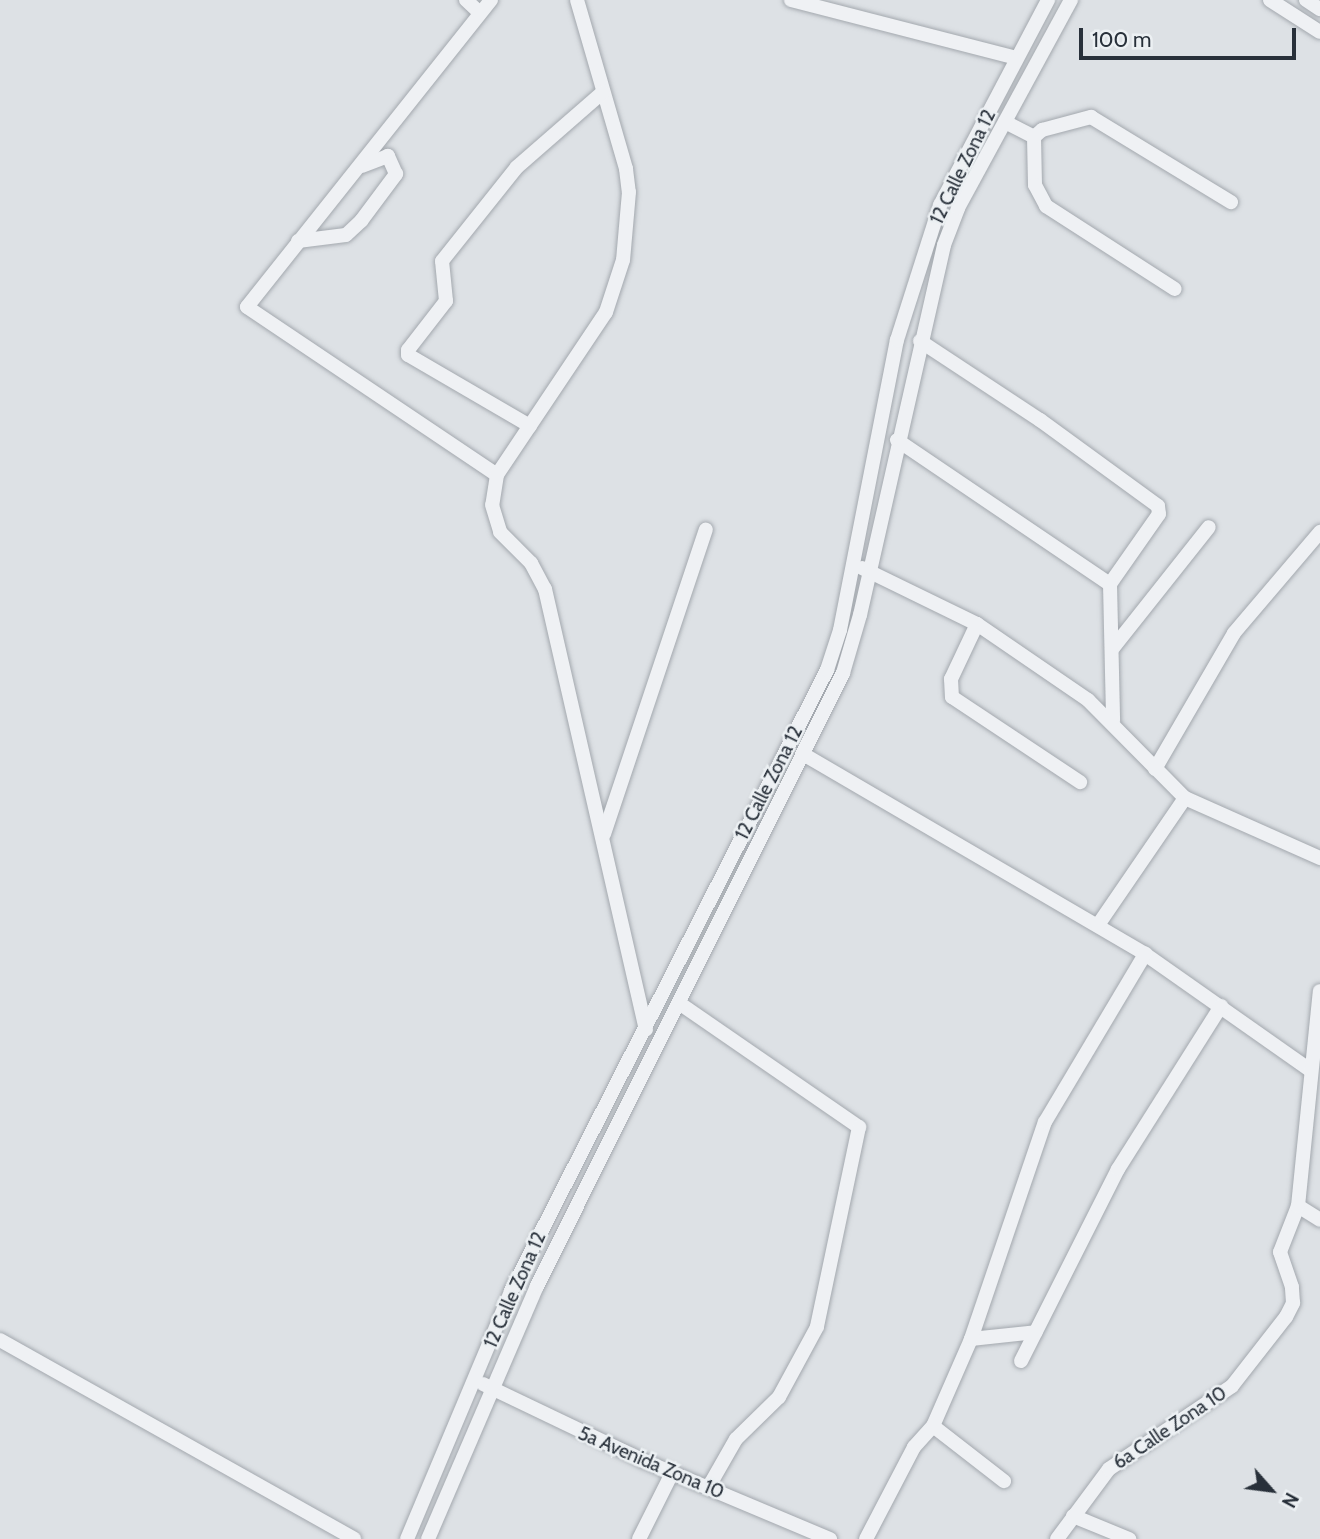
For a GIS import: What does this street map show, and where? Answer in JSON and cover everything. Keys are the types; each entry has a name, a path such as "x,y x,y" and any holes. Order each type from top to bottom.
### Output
{"street":[{"path":"466,0 480,13"},
{"path":"491,0 247,301 249,312 497,475"},
{"path":"577,0 629,192 623,260 606,312 497,475 494,515 500,532 531,563 545,589 604,835 642,1028 662,1039"},
{"path":"791,0 1017,58"},
{"name":"12 Calle Zona 12","path":"407,1539 511,1291 642,1028 827,670 852,566 897,340 940,205 1048,0"},
{"name":"12 Calle Zona 12","path":"428,1539 537,1286 843,673 871,570 920,341 958,208 1071,0"},
{"path":"1270,0 1320,32"},
{"path":"1306,0 1320,9"},
{"path":"530,426 408,355 408,350 446,301 442,261 517,167 603,92"},
{"path":"1034,137 1077,119 1098,119 1231,202"},
{"path":"1005,122 1034,137"},
{"path":"1034,137 1035,185 1046,206 1175,289"},
{"path":"298,241 346,235 392,181 396,168 391,158 381,155 354,171"},
{"path":"920,341 1040,420 1158,506 1159,514 1110,584 1113,721"},
{"path":"897,440 1110,584"},
{"path":"1113,648 1209,527"},
{"path":"604,835 706,530"},
{"path":"1155,769 1234,633 1320,532"},
{"path":"852,566 871,570 977,624 1113,721 1155,769 1185,797 1320,858"},
{"path":"977,624 951,679 952,697 1080,782"},
{"path":"803,754 1098,925 1221,1006 1310,1070"},
{"path":"1098,925 1185,797"},
{"path":"866,1539 914,1447 933,1426 971,1339 1045,1122 1144,954"},
{"name":"6a Calle Zona 10","path":"1057,1539 1096,1484 1124,1456 1186,1421 1232,1386 1286,1317 1293,1303 1292,1287 1280,1252 1298,1206 1320,991"},
{"path":"679,1003 859,1127 817,1327 779,1397 736,1439 708,1488"},
{"path":"1021,1361 1118,1169 1221,1006"},
{"path":"1298,1206 1320,1220"},
{"path":"971,1339 1036,1332"},
{"path":"0,1340 354,1539"},
{"name":"5a Avenida Zona 10","path":"475,1380 672,1473 830,1539"},
{"path":"933,1426 1004,1481"},
{"path":"639,1539 672,1473"},
{"path":"1073,1516 1129,1539"}]}
